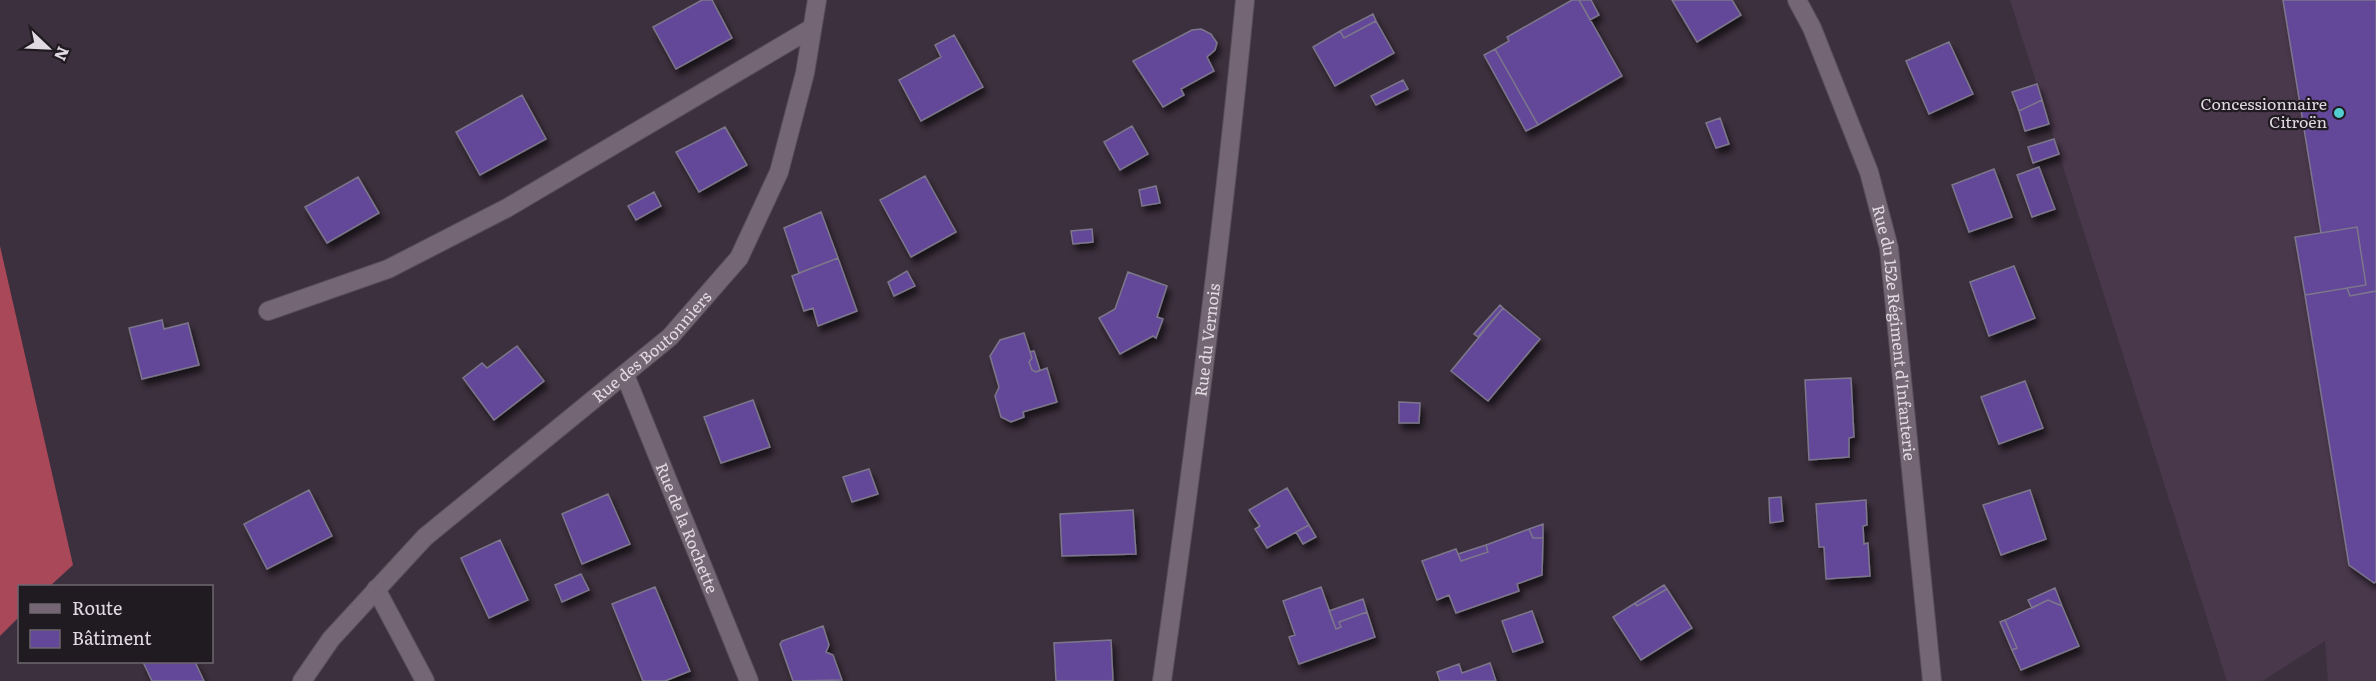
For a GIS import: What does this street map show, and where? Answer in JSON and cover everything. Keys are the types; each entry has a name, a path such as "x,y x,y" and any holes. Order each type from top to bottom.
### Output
{"street":[{"name":"Rue des Boutonniers","path":"302,681 331,639 425,537 670,337 739,258 779,172 805,73 817,0"},
{"name":"Rue du Vernois","path":"1162,681 1194,455 1232,136 1245,0"},
{"name":"Rue du 152e Régiment d'Infanterie","path":"1797,0 1812,28 1869,171 1889,248 1932,681"},
{"path":"268,311 388,269 507,208 812,28"},
{"name":"Rue de la Rochette","path":"625,375 749,681"},
{"path":"376,589 425,681"}],"shaded area":[{"path":"2010,0 2376,0 2376,681 2328,681 2325,641 2262,681 2227,681"},
{"path":"0,246 73,565 51,585 18,585 18,618 0,636"}],"building":[{"path":"702,0 712,0 732,38 676,69 653,27"},
{"path":"1572,0 1579,0 1622,76 1538,125 1495,49 1509,41 1507,37"},
{"path":"1579,0 1591,0 1599,15 1590,20"},
{"path":"1672,0 1732,0 1741,15 1697,42"},
{"name":"Concessionnaire Citroën","path":"2283,0 2376,0 2376,291 2350,296 2347,288 2366,285 2357,227 2321,233"},
{"path":"1373,14 1376,21 1344,38 1340,31"},
{"path":"1376,21 1394,53 1335,86 1313,47 1340,31 1344,38"},
{"path":"1201,29 1211,34 1217,43 1215,50 1207,57 1214,71 1181,89 1184,95 1163,107 1133,61 1192,30"},
{"path":"954,35 983,87 921,121 899,80 941,57 935,45"},
{"path":"1949,42 1973,94 1929,114 1906,61"},
{"path":"1495,49 1538,125 1526,131 1484,55"},
{"path":"1403,80 1408,89 1376,105 1371,96"},
{"path":"2037,84 2042,100 2019,111 2012,92"},
{"path":"522,95 546,139 480,175 456,132"},
{"path":"2042,100 2049,124 2025,131 2019,111"},
{"path":"1720,118 1729,144 1716,148 1706,123"},
{"path":"1132,126 1148,154 1120,170 1104,142"},
{"path":"725,127 747,165 699,192 676,152"},
{"path":"2054,139 2059,154 2033,163 2028,147"},
{"path":"2039,167 2055,209 2032,217 2017,175"},
{"path":"1994,169 2012,217 1969,232 1952,185"},
{"path":"925,176 956,232 911,257 880,200"},
{"path":"358,177 379,213 327,243 305,207"},
{"path":"1156,186 1160,203 1142,206 1139,190"},
{"path":"654,192 661,206 636,220 628,206"},
{"path":"821,212 838,258 799,273 784,228"},
{"path":"2357,227 2366,285 2305,295 2295,237"},
{"path":"1092,229 1093,242 1073,244 1071,231"},
{"path":"838,258 857,311 818,326 813,308 804,311 792,276"},
{"path":"2014,266 2035,318 1989,336 1970,282"},
{"path":"907,271 915,286 894,296 888,282"},
{"path":"1128,272 1167,286 1157,317 1163,319 1156,338 1153,336 1120,354 1099,318 1115,309"},
{"path":"2347,288 2350,296 2376,291 2376,582 2374,583 2349,565 2305,295"},
{"path":"1500,305 1503,308 1478,337 1474,334"},
{"path":"1503,308 1540,339 1488,401 1451,371"},
{"path":"162,320 164,329 188,323 199,365 142,379 129,328"},
{"path":"1024,333 1032,358 1029,362 1032,370 1036,372 1047,368 1057,402 1023,412 1024,417 1011,422 1001,417 995,396 999,387 990,356 1000,340"},
{"path":"517,346 544,381 494,420 463,378 482,363 487,368"},
{"path":"1034,351 1040,370 1036,372 1032,370 1029,362 1032,358 1030,352"},
{"path":"1851,378 1854,437 1849,438 1849,457 1809,460 1805,380"},
{"path":"2025,381 2043,428 1999,444 1981,397"},
{"path":"753,400 770,447 721,463 704,417"},
{"path":"1399,402 1420,403 1419,423 1399,423"},
{"path":"869,469 878,494 852,502 843,477"},
{"path":"1287,488 1309,525 1267,548 1255,529 1260,526 1249,510"},
{"path":"309,490 332,536 267,569 244,524"},
{"path":"2030,490 2046,539 2001,555 1983,505"},
{"path":"608,494 630,544 582,564 562,514"},
{"path":"1781,497 1783,521 1770,523 1769,498"},
{"path":"1866,500 1867,525 1863,526 1864,544 1868,543 1870,576 1826,579 1824,547 1819,547 1816,504"},
{"path":"1133,510 1136,554 1062,556 1060,514"},
{"path":"1543,524 1543,538 1533,538 1529,529"},
{"path":"1309,525 1316,537 1303,544 1296,532"},
{"path":"1529,529 1533,538 1543,538 1542,575 1517,584 1519,591 1456,613 1449,595 1437,600 1422,561 1456,549 1461,561 1488,552 1486,545"},
{"path":"500,540 528,600 489,618 461,558"},
{"path":"1486,545 1488,552 1461,561 1458,554"},
{"path":"581,574 589,590 562,602 555,585"},
{"path":"1664,585 1667,589 1637,606 1635,603"},
{"path":"655,587 690,671 665,681 643,681 612,604"},
{"path":"1321,587 1336,629 1341,627 1339,622 1367,612 1375,637 1299,664 1289,637 1295,635 1283,601"},
{"path":"2055,588 2062,606 2048,600 2032,608 2028,600"},
{"path":"1667,589 1692,628 1641,660 1613,617 1635,603 1637,606"},
{"path":"1363,599 1367,612 1339,622 1341,627 1336,629 1329,611"},
{"path":"2048,600 2062,606 2079,646 2021,670 2012,650 2017,648 2005,620"},
{"path":"1532,611 1543,642 1513,652 1502,621"},
{"path":"2005,620 2017,648 2012,650 2000,622"},
{"path":"823,626 829,645 826,652 833,655 842,680 793,681 780,644 782,641"},
{"path":"1111,640 1113,681 1056,681 1054,643"},
{"path":"143,663 195,663 204,681 152,681"},
{"path":"1490,663 1496,681 1440,681 1437,672 1459,664 1462,673"}],"place":[{"name":"Concessionnaire Citroën","path":"2339,113"}]}
